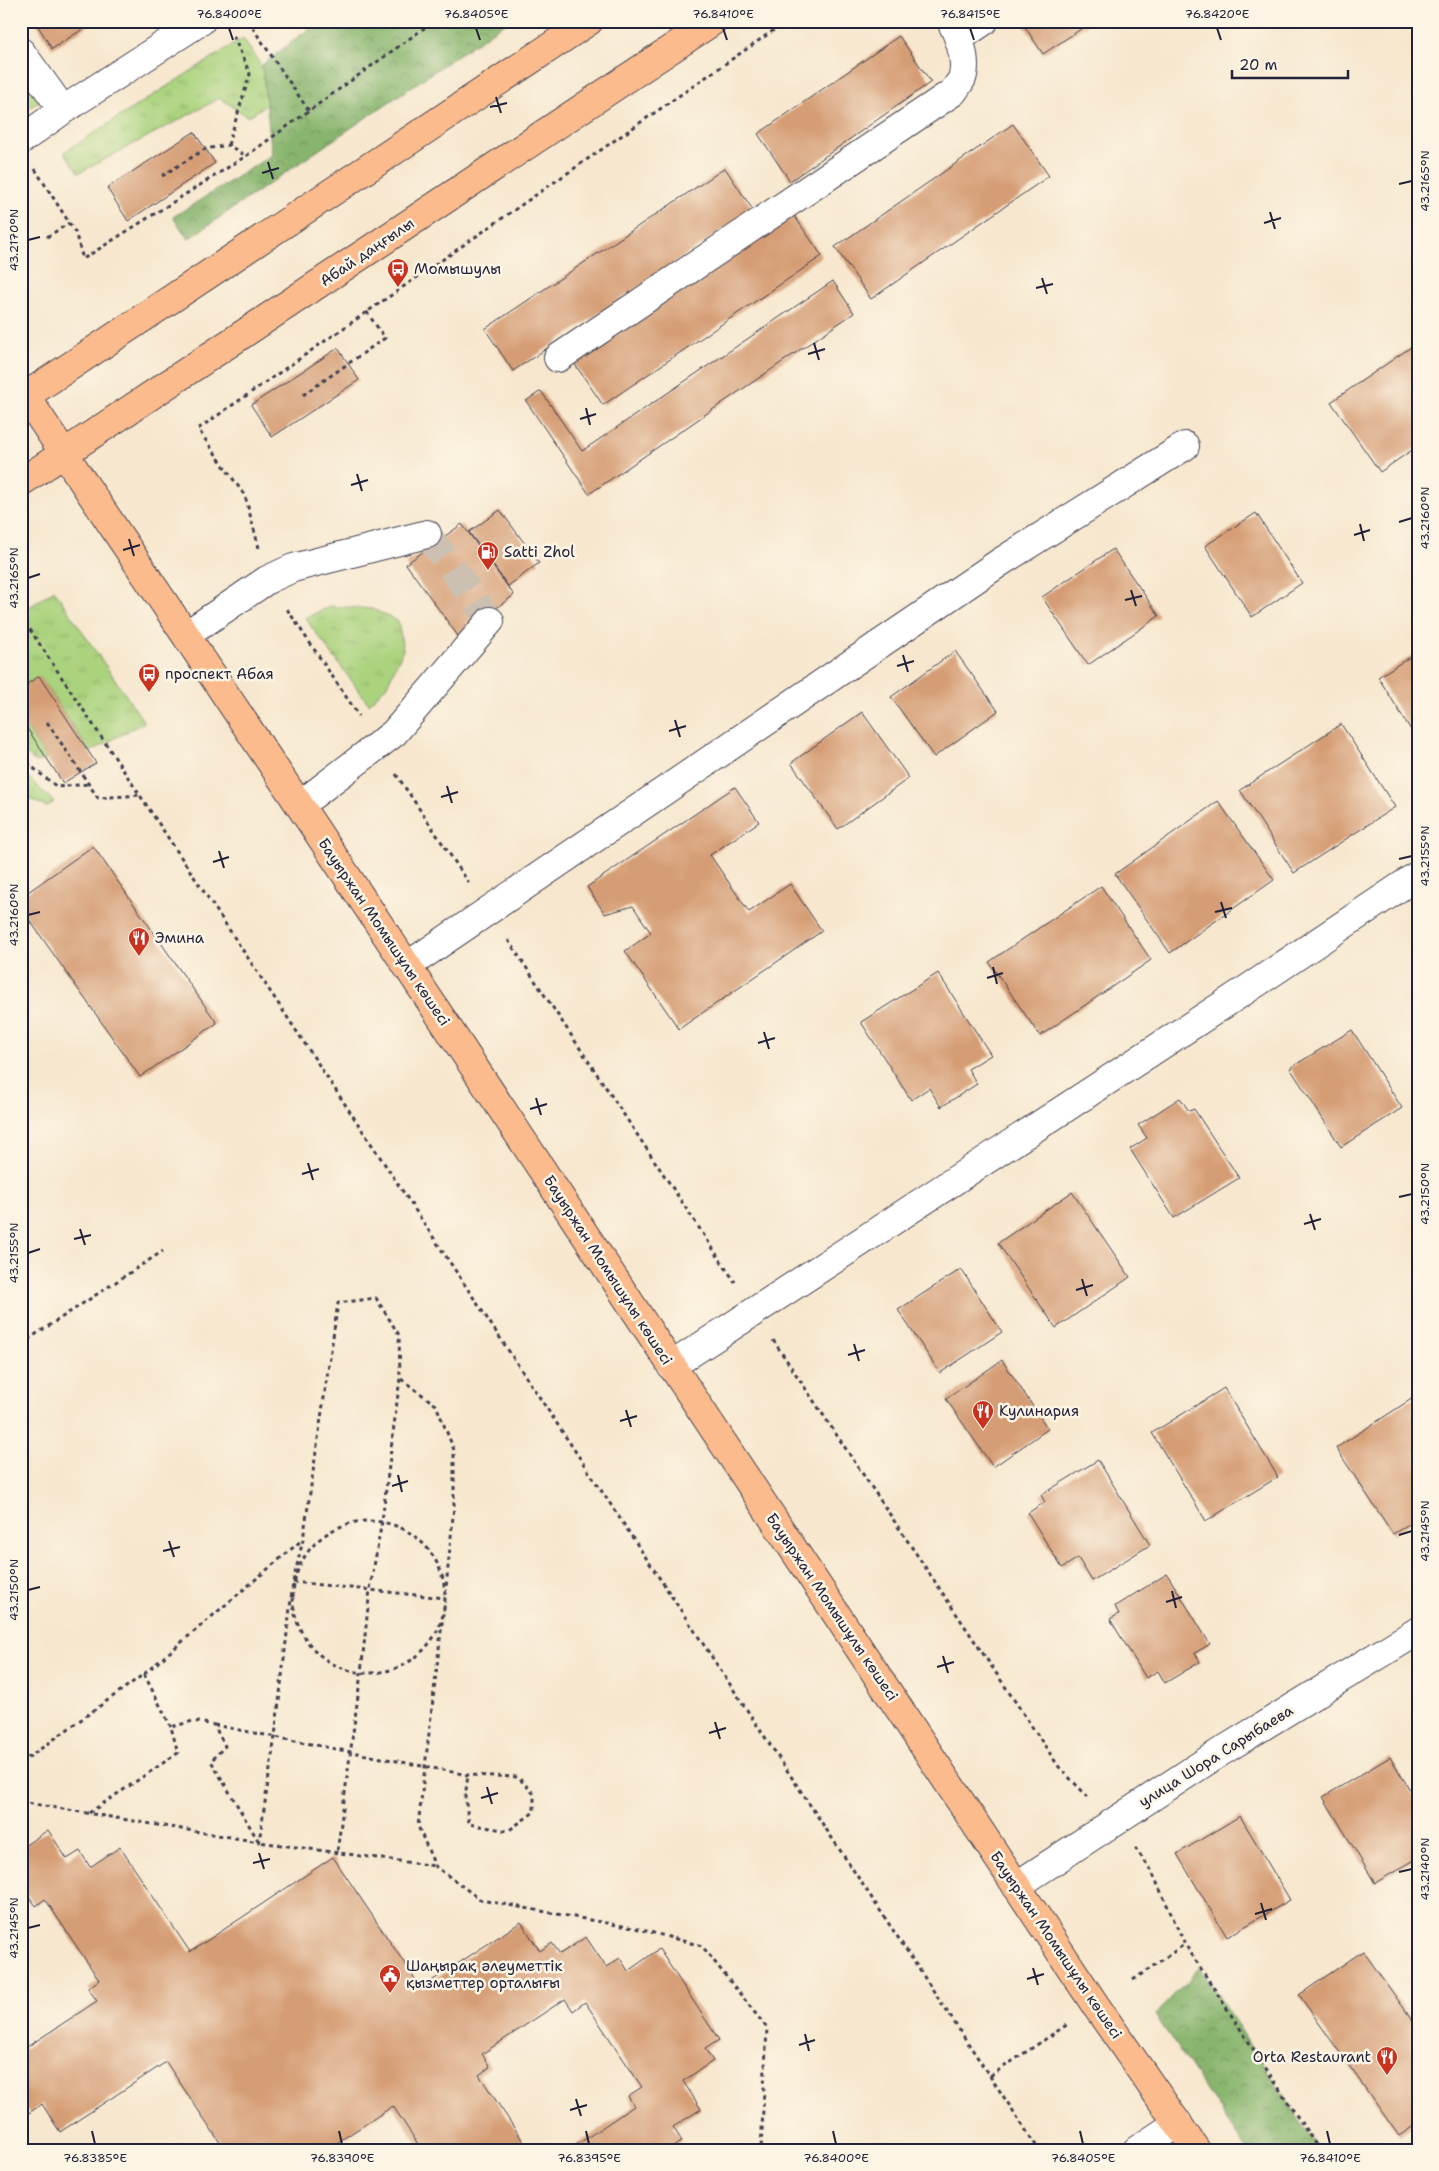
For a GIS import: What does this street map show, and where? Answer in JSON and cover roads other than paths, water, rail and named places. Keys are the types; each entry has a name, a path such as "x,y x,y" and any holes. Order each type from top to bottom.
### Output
{"main road":[{"path":"23,394 589,21"},
{"name":"Абай даңғылы","path":"21,482 713,21"},
{"name":"Бауыржан Момышұлы көшесі","path":"23,394 300,805 1096,2006 1196,2150"}],"street":[{"path":"26,151 62,110 201,21"},
{"path":"558,358 953,92 963,76 963,57 955,29 984,21"},
{"path":"21,52 62,110"},
{"path":"407,966 999,563 1185,446"},
{"path":"186,635 267,580 293,568 427,534"},
{"path":"300,805 394,733 490,621"},
{"path":"672,1366 1418,875"},
{"name":"улица Шора Сарыбаева","path":"1016,1886 1219,1752 1418,1631"},
{"path":"1137,2150 1178,2123"}],"tunnel":[{"path":"427,534 490,621"}],"place":[{"name":"Момышулы","path":"398,288"},
{"name":"Satti Zhol","path":"488,571"},
{"name":"проспект Абая","path":"149,693"},
{"name":"Эмина","path":"139,957"},
{"name":"Кулинария","path":"983,1430"},
{"name":"Шаңырақ әлеуметтік қызметтер орталығы","path":"390,1994"},
{"name":"Orta Restaurant","path":"1387,2076"}]}
